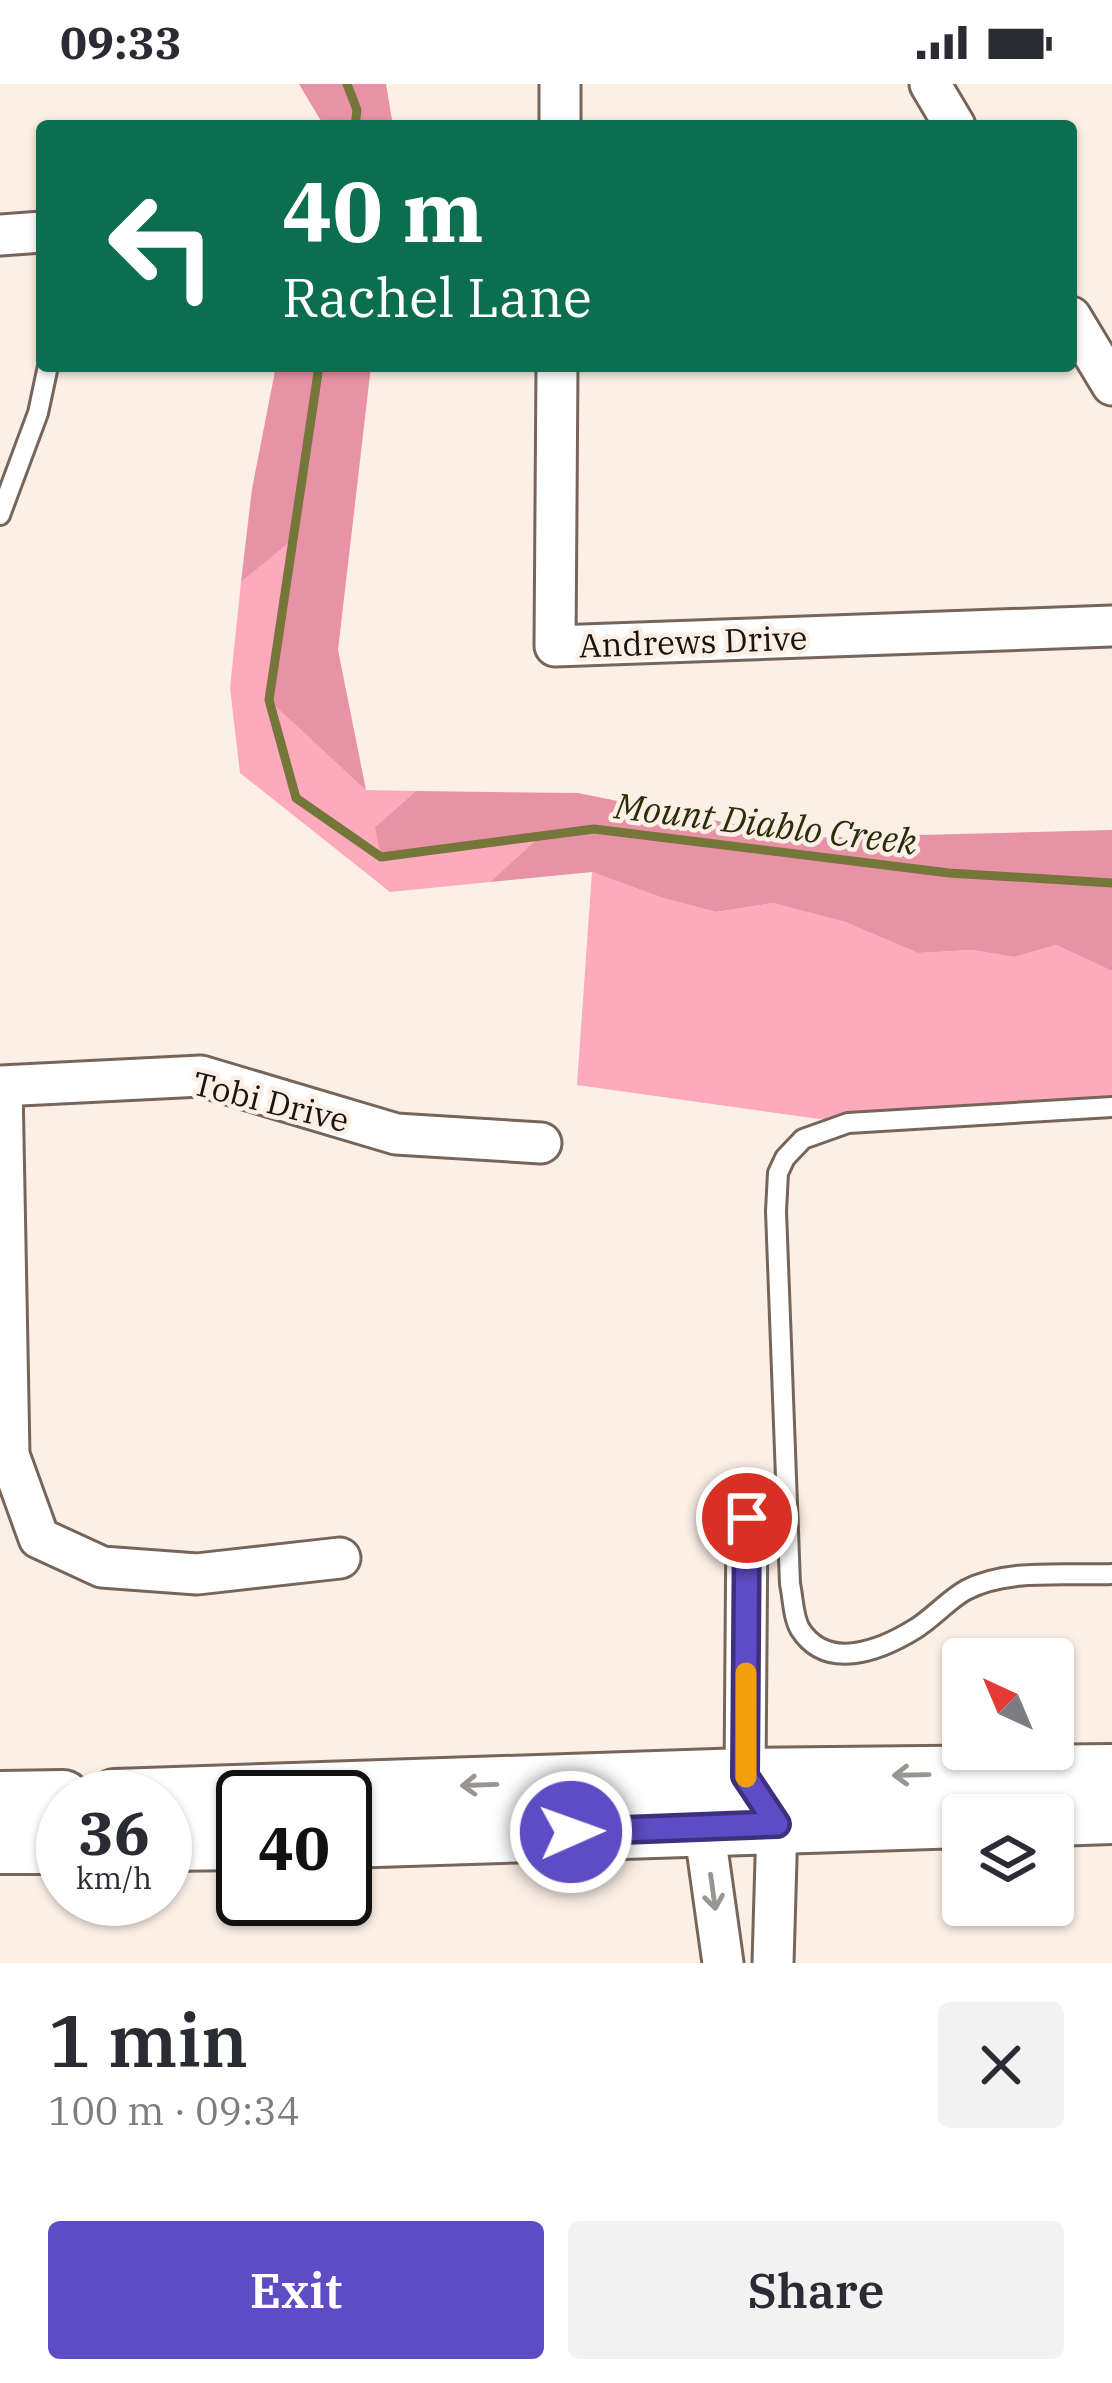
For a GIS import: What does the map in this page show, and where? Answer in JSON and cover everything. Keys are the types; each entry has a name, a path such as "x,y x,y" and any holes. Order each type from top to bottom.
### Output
{"street":[{"path":"560,84 560,120"},
{"path":"930,84 952,120"},
{"path":"1077,327 1112,385"},
{"name":"Andrews Drive","path":"557,372 555,646 1112,626"},
{"name":"Tobi Drive","path":"1,1086 201,1076 396,1134 541,1143"},
{"path":"1,1086 9,1455 39,1538 102,1567 197,1574 340,1558"},
{"path":"747,1518 745,1776 777,1824 773,1963"},
{"path":"192,1794 745,1776 1112,1772"},
{"path":"723,1963 704,1827 745,1776"},
{"path":"0,1799 36,1798"},
{"path":"1074,1817 1112,1816"},
{"path":"372,1839 942,1820"},
{"path":"0,1846 36,1846"}],"lane":[{"path":"0,515 38,413 48,372"},
{"path":"1112,1107 848,1123 803,1138 785,1158 778,1173 776,1211 790,1584 799,1627 820,1649 853,1654 875,1650 916,1628 967,1590 1010,1577 1112,1574"}],"shaded area":[{"path":"299,84 386,84 392,120 320,120"},
{"path":"275,372 370,372 338,650 366,790 269,700 293,539 241,582 252,489"},
{"path":"293,538 365,790 416,791 375,827 544,835 490,882 390,892 240,773 230,688 241,582"},
{"path":"416,791 578,793 803,838 1112,830 1112,971 1056,945 1014,957 972,950 918,953 845,922 773,903 716,912 592,872 490,882 541,836 381,857 375,827"},
{"path":"592,872 716,912 773,903 845,922 918,953 972,950 1014,957 1056,945 1112,971 1112,1107 848,1123 577,1085"}],"waterway":[{"name":"Mount Diablo Creek","path":"347,84 356,120"},
{"name":"Mount Diablo Creek","path":"318,372 269,700 296,798 381,857 594,829 949,873 1112,883"}],"slow traffic":[{"path":"746,1673 746,1777"}],"route":[{"path":"571,1832 777,1824 745,1776 747,1518"}]}
